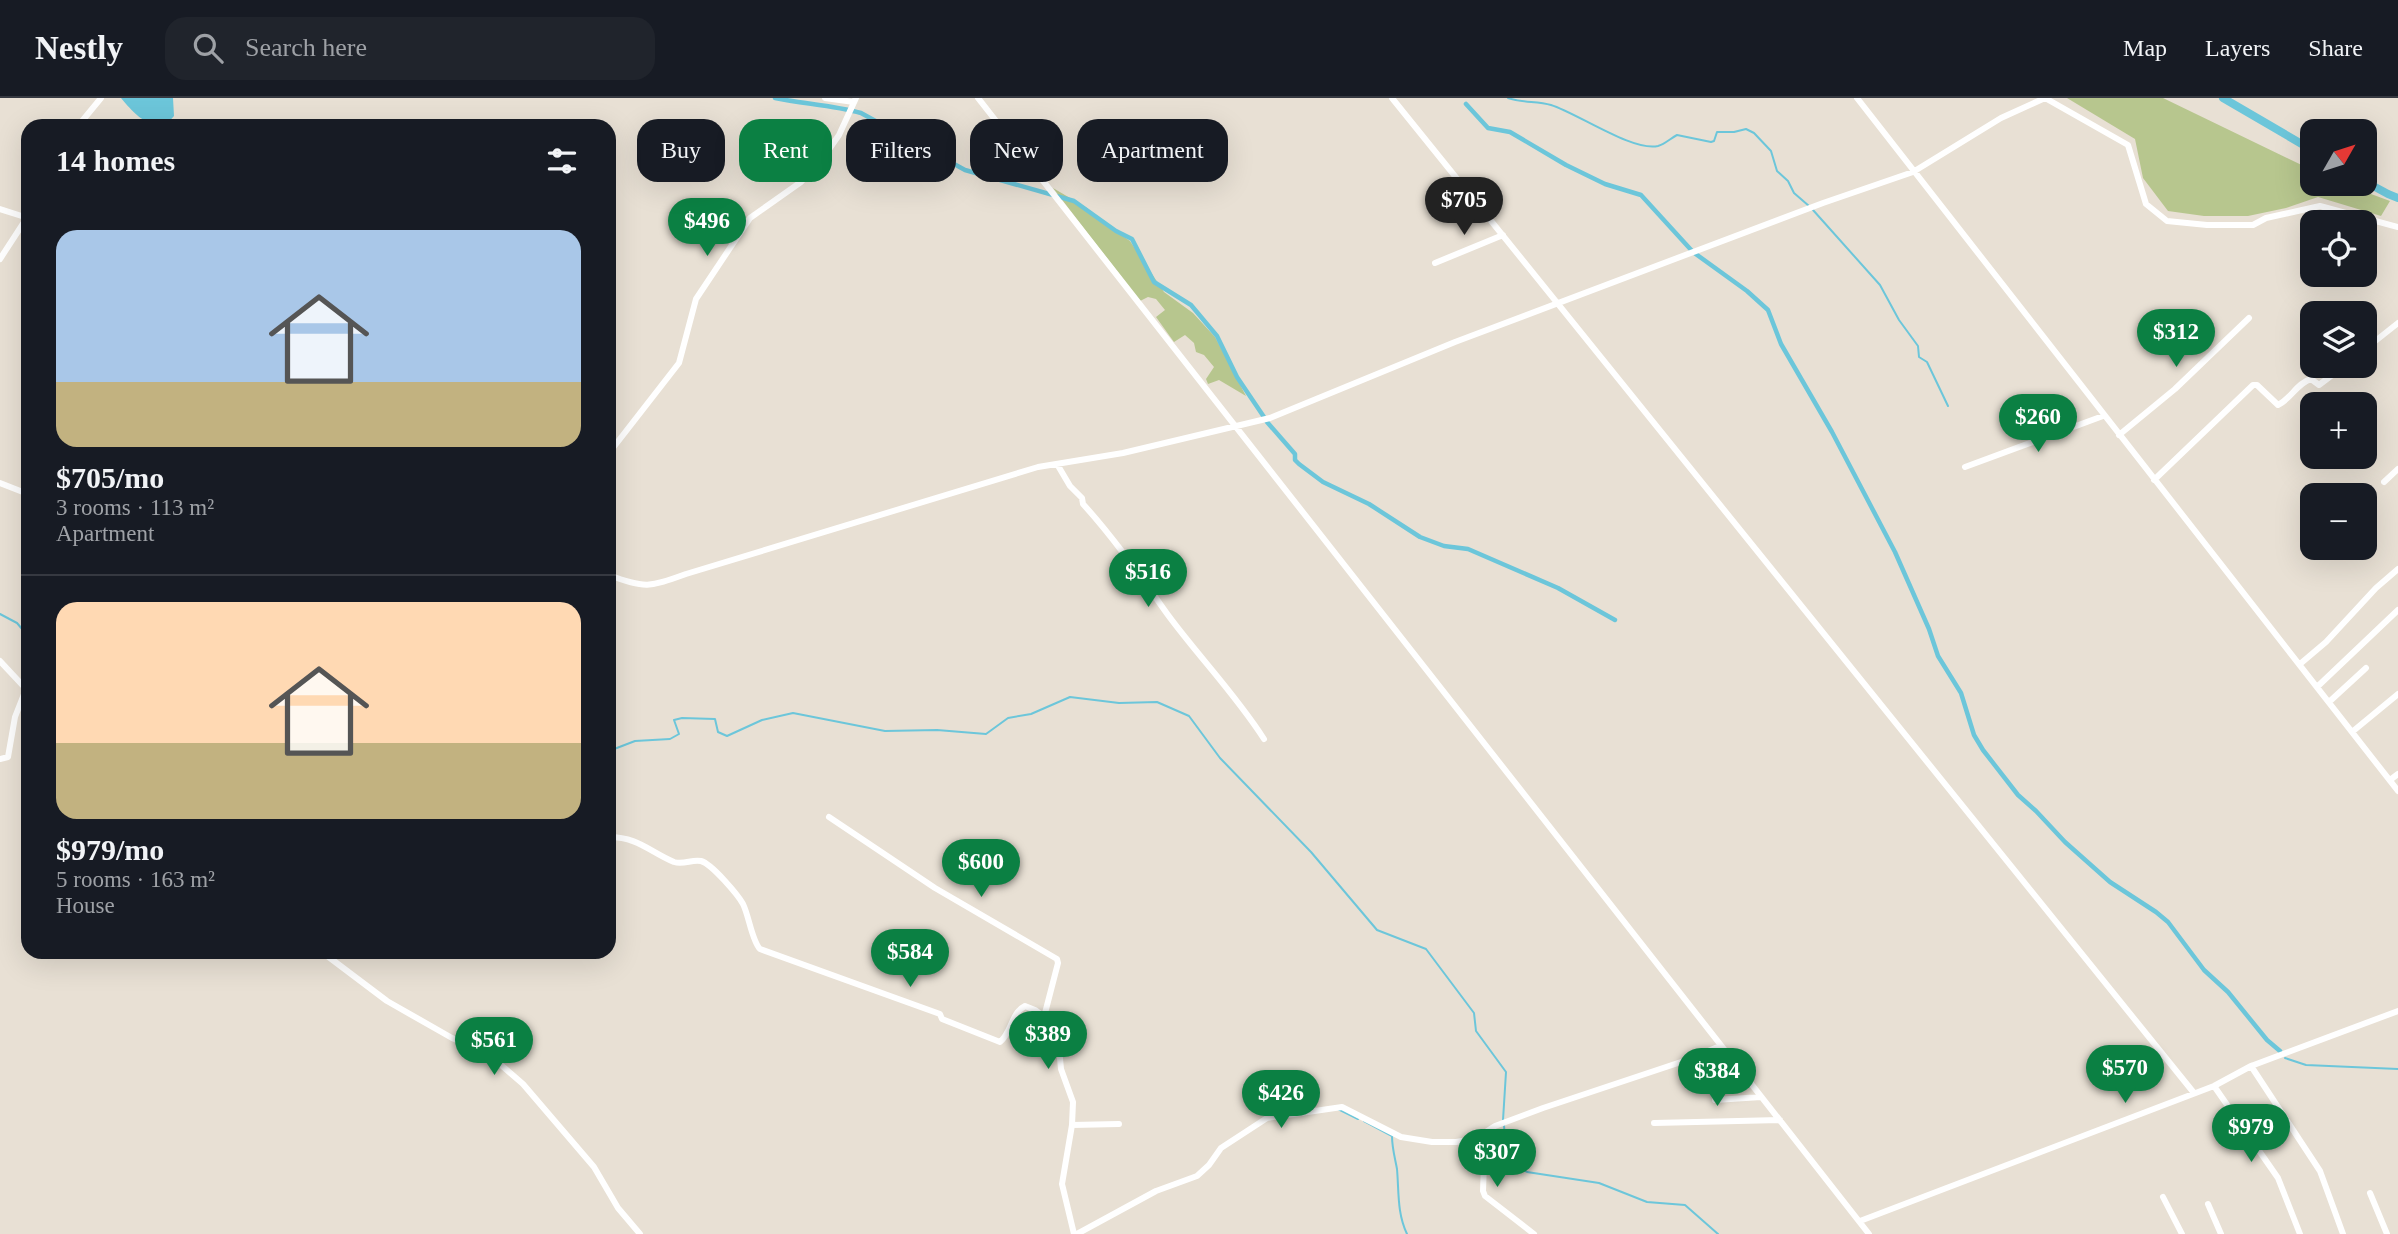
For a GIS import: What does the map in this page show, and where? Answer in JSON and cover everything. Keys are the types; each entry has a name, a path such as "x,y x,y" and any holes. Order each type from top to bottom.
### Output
{"street":[{"path":"84,119 101,98"},
{"path":"616,444 679,363 696,299 750,218 801,182 839,135 855,100 825,98"},
{"path":"978,98 1869,1234"},
{"path":"1392,98 2194,1093"},
{"path":"1857,98 2398,791"},
{"path":"616,578 635,585 653,586 1038,467 1124,453 1270,418 1455,342 1913,172 2001,118 2045,98 2128,145 2146,204 2167,221 2207,225 2253,225 2266,218 2320,206 2398,227"},
{"path":"0,209 21,215"},
{"path":"0,259 21,228"},
{"path":"1435,263 1503,236"},
{"path":"2119,435 2175,389 2249,318"},
{"path":"2377,340 2398,323"},
{"path":"2154,480 2253,385 2266,392 2278,405 2304,381 2311,380 2319,385 2328,378"},
{"path":"1965,467 2103,416"},
{"path":"1057,464 1070,486 1082,498 1083,504 1107,531 1264,739"},
{"path":"2384,482 2398,469"},
{"path":"0,483 21,491"},
{"path":"2300,664 2326,642 2376,588 2398,569"},
{"path":"2392,576 2398,583"},
{"path":"2317,687 2398,610"},
{"path":"0,661 21,684"},
{"path":"2329,702 2366,668"},
{"path":"2352,732 2398,694"},
{"path":"0,759 8,757 15,717 21,704"},
{"path":"2390,780 2398,774"},
{"path":"829,817 935,888 1057,959 1044,1017"},
{"path":"616,837 641,843 675,862 702,861 711,867 741,901 752,927 756,946 760,949 844,977 940,1014 942,1019 1000,1042 1005,1038 1018,1009 1025,1006 1057,1026 1061,1069 1073,1102 1062,1184 1076,1234 1156,1191 1196,1176 1209,1165 1221,1148 1267,1118 1342,1107 1401,1137 1432,1142 1475,1139 1495,1126 1687,1060 1720,1046"},
{"path":"331,959 387,1001 452,1038 486,1052 523,1084 594,1167 618,1208 640,1234"},
{"path":"1860,1221 2214,1086 2251,1066 2398,1011"},
{"path":"2251,1066 2320,1171 2343,1234"},
{"path":"2214,1086 2278,1178 2300,1234"},
{"path":"1715,1100 1761,1097"},
{"path":"1654,1123 1780,1120"},
{"path":"1072,1125 1119,1124"},
{"path":"1475,1139 1483,1164 1485,1196 1534,1234"},
{"path":"2370,1194 2387,1234"},
{"path":"2163,1197 2182,1234"},
{"path":"2208,1204 2221,1234"}],"green space":[{"path":"2067,98 2163,98 2300,164 2300,196 2376,196 2390,201 2381,216 2377,215 2377,210 2361,210 2318,197 2286,208 2248,216 2204,216 2168,211 2143,178 2135,139"},
{"path":"1053,188 1087,208 1130,241 1164,292 1193,313 1215,337 1246,396 1219,380 1208,384 1206,379 1214,367 1204,355 1196,352 1194,343 1185,335 1174,342 1156,317 1165,310 1156,299 1148,297 1140,301"}],"water":[{"path":"121,98 173,98 174,116 171,119 143,119"}],"waterway":[{"path":"775,98 861,113 965,170 1074,201 1132,239 1154,282 1191,305 1217,336 1237,377 1264,417"},
{"path":"1508,98 1551,105 1620,138 1647,146 1661,145 1677,135 1711,142 1717,132 1746,129 1754,133 1771,151 1777,171 1788,181 1794,193 1809,206"},
{"path":"2223,98 2300,143"},
{"path":"1466,104 1488,128 1510,132 1605,184 1641,195 1693,252 1747,291 1768,310 1781,344 1832,432 1895,552 1938,656 1961,693 1974,735 1983,750 2018,795 2065,842 2110,882 2168,922 2204,970 2228,992 2267,1040 2280,1051"},
{"path":"2377,188 2398,198"},
{"path":"1813,210 1880,285 1899,320 1918,346 1919,357 1927,362 1948,406"},
{"path":"1267,422 1295,454 1295,460 1323,482 1369,504 1420,537 1444,546 1468,549 1558,588 1615,620"},
{"path":"0,614 21,628"},
{"path":"616,748 635,741 670,739 679,734 674,720 682,718 715,719 718,732 727,736 762,720 793,713 885,731 937,730 986,734 1008,718 1031,714 1070,697 1119,703 1157,702 1189,716 1220,758 1311,852 1377,930 1426,949 1474,1013 1476,1031 1506,1072 1503,1120"},
{"path":"2285,1058 2306,1065 2398,1069"},
{"path":"1338,1109 1358,1119"},
{"path":"1364,1121 1392,1136 1400,1210 1407,1234"},
{"path":"1504,1125 1506,1160 1527,1172 1599,1183 1647,1202 1685,1205 1718,1234"}]}
